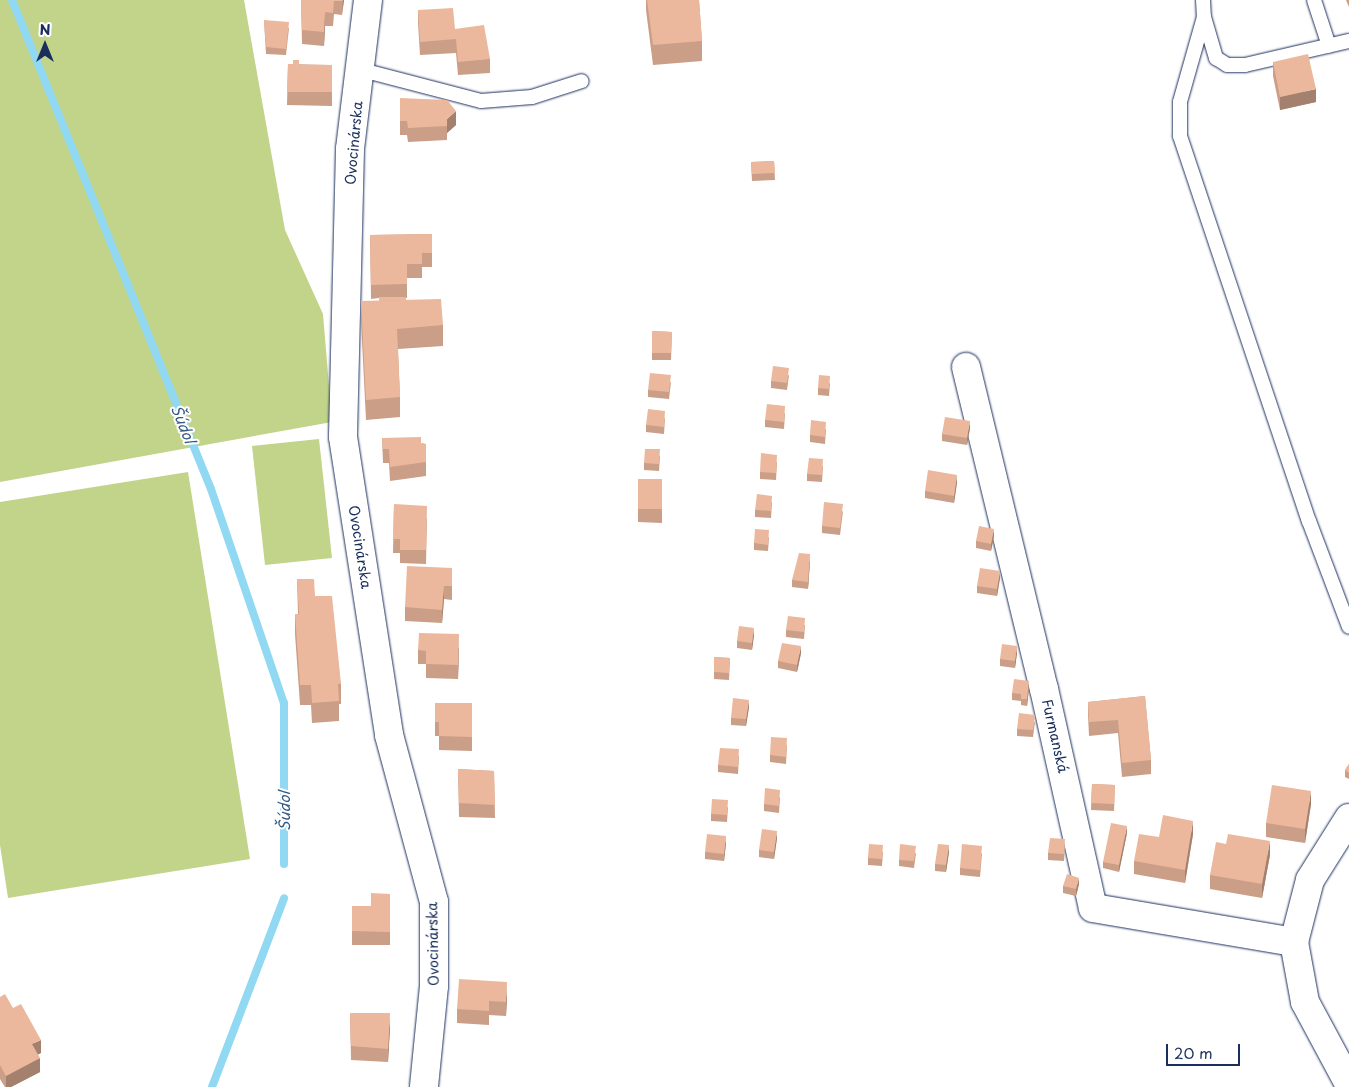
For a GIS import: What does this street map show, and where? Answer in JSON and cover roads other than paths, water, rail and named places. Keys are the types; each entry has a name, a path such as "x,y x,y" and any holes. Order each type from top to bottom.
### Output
{"street":[{"name":"Ovocinárska","path":"368,0 362,70 350,149 343,438 388,735 434,902 434,986 424,1087"},
{"name":"Furmanská","path":"966,367 1044,689 1093,908 1294,942"},
{"path":"1349,818 1310,880 1294,942 1305,1002 1349,1084"}],"lane":[{"path":"1204,0 1204,17 1180,102 1180,136 1309,521 1349,627"},
{"path":"1314,0 1329,46"},
{"path":"1204,17 1216,58 1227,65 1245,65 1349,41"},
{"path":"362,70 481,101 532,97 582,81"}],"waterway":[{"name":"Šúdol","path":"12,0 211,489 284,703 284,864"},
{"name":"Šúdol","path":"212,1087 284,898"}]}
